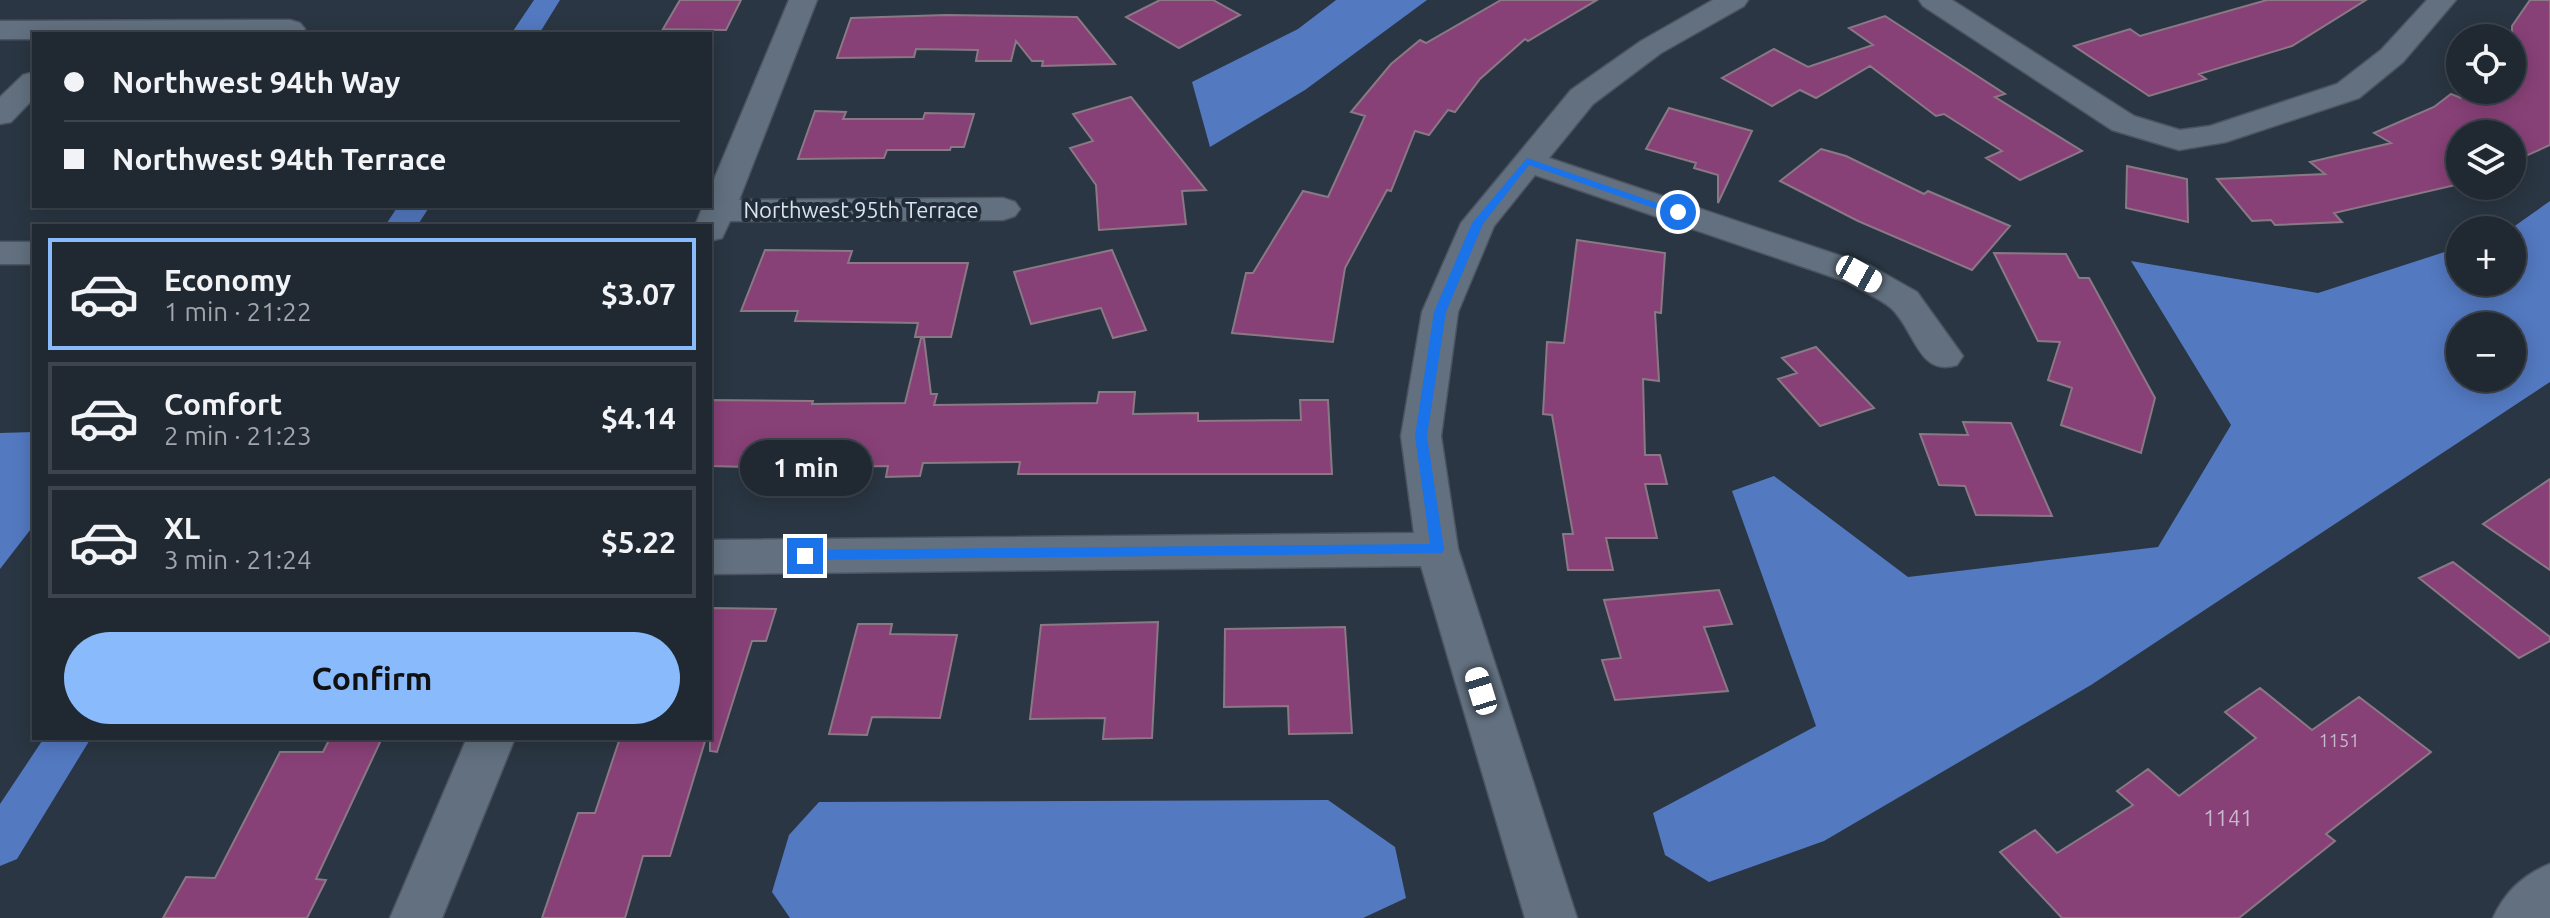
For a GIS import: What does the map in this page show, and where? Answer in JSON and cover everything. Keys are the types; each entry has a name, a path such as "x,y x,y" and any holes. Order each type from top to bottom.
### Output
{"street":[{"path":"84,32 116,0"},
{"path":"714,220 803,0"},
{"path":"1551,918 1437,549 1421,436 1440,312 1478,223 1582,97 1651,47 1734,0"},
{"path":"1933,0 2123,123 2179,140 2215,135 2348,91 2392,56 2442,0"},
{"path":"0,30 290,29"},
{"path":"0,115 32,83"},
{"path":"1527,161 1859,274 1904,300 1944,356"},
{"name":"Northwest 95th Terrace","path":"714,220 1003,209"},
{"path":"0,253 32,253"},
{"path":"712,557 1437,549"},
{"path":"416,918 490,740"},
{"path":"2519,918 2550,888"}],"water":[{"path":"1336,0 1427,0 1305,90 1210,147 1192,82 1298,29"},
{"path":"2550,201 2550,382 2091,685 1824,841 1709,882 1665,855 1653,813 1816,726 1732,491 1774,476 1908,577 2158,547 2231,425 2131,261 2318,293 2446,252 2446,296 2526,296 2526,218"},
{"path":"32,432 32,528 0,569 0,433"},
{"path":"1328,800 1395,847 1406,898 1363,918 790,918 772,892 789,835 819,802"}],"building":[{"path":"680,0 741,0 726,30 663,29"},
{"path":"1160,0 1213,0 1240,15 1179,48 1126,17"},
{"path":"1501,0 1597,0 1528,41 1525,39 1480,79 1455,112 1448,110 1429,135 1415,131 1391,191 1387,190 1345,268 1333,342 1232,333 1246,273 1253,273 1303,191 1328,197 1365,116 1351,112 1391,64 1420,40 1426,43"},
{"path":"2267,0 2366,0 2292,46 2199,74 2206,79 2149,96 2074,46 2130,29 2140,36"},
{"path":"2530,0 2550,0 2550,145 2526,156 2526,120 2446,120 2446,187 2334,213 2342,222 2275,225 2271,220 2252,221 2217,179 2325,174 2310,162 2391,143 2374,133 2434,107 2446,98 2446,104 2526,104 2526,24 2513,24"},
{"path":"946,15 1077,17 1115,64 1042,66 1043,61 1032,61 1016,41 1011,61 976,61 978,50 916,49 914,57 837,58 851,18"},
{"path":"1885,16 2005,94 1995,97 2082,151 2020,180 1986,158 2002,151 1944,114 1936,116 1870,66 1816,98 1800,90 1772,106 1722,78 1774,49 1808,67 1873,45 1849,28"},
{"path":"1131,97 1206,190 1182,191 1186,224 1099,230 1096,185 1070,148 1093,141 1073,114"},
{"path":"1669,108 1752,131 1718,203 1718,175 1694,168 1696,163 1646,149"},
{"path":"815,111 846,112 843,119 923,119 925,113 974,114 964,147 951,147 950,150 887,150 884,158 798,159"},
{"path":"1821,149 1846,156 1924,194 1928,191 2010,226 1972,270 1858,221 1780,181"},
{"path":"2127,166 2187,179 2188,222 2126,208"},
{"path":"1577,240 1665,253 1661,313 1655,312 1659,381 1643,379 1645,455 1660,455 1667,484 1645,484 1657,538 1606,538 1613,570 1568,570 1563,534 1573,534 1552,415 1543,414 1547,342 1564,343"},
{"path":"765,250 852,251 848,263 968,263 951,337 915,337 918,323 795,321 798,311 741,311"},
{"path":"1112,250 1146,330 1113,338 1101,308 1031,324 1014,272"},
{"path":"1994,253 2066,254 2079,278 2089,278 2155,398 2141,453 2061,425 2072,388 2048,380 2060,342 2038,341"},
{"path":"921,338 924,338 931,394 937,394 934,405 1097,403 1099,392 1135,392 1133,414 1198,413 1198,421 1301,420 1300,400 1328,400 1332,474 1018,474 1020,462 923,463 920,476 886,477 888,466 792,467 790,475 745,474 748,467 712,466 712,400 813,401 812,404 905,403"},
{"path":"1816,347 1874,408 1820,426 1778,379 1797,373 1782,358"},
{"path":"1963,422 2011,423 2052,516 1976,515 1965,486 1939,485 1920,434 1968,435"},
{"path":"2550,479 2550,570 2483,524"},
{"path":"2453,562 2550,637 2550,641 2519,658 2419,578"},
{"path":"1719,590 1732,624 1704,627 1728,691 1615,700 1602,660 1621,658 1604,600"},
{"path":"712,608 776,609 766,641 752,641 717,752 710,751"},
{"path":"1158,622 1152,738 1103,739 1105,718 1030,719 1041,625"},
{"path":"858,624 892,624 890,634 957,635 940,718 872,717 867,735 829,734"},
{"path":"1345,627 1352,733 1289,734 1288,706 1224,707 1225,629"},
{"path":"2260,688 2312,730 2359,697 2431,752 2326,834 2335,841 2239,918 2062,918 2000,852 2035,830 2057,853 2133,805 2117,791 2148,769 2179,796 2256,738 2225,712"},
{"path":"329,740 381,740 316,879 326,880 307,918 163,918 186,877 215,878 280,752 323,752"},
{"path":"619,740 705,740 670,856 643,856 625,918 542,918 578,813 595,813"}],"waterway":[{"path":"526,32 547,0"},
{"path":"402,224 413,208"},
{"path":"0,844 68,740"}],"route":[{"path":"805,556 1437,549 1421,436 1440,312 1478,223 1527,161 1678,212"}]}
